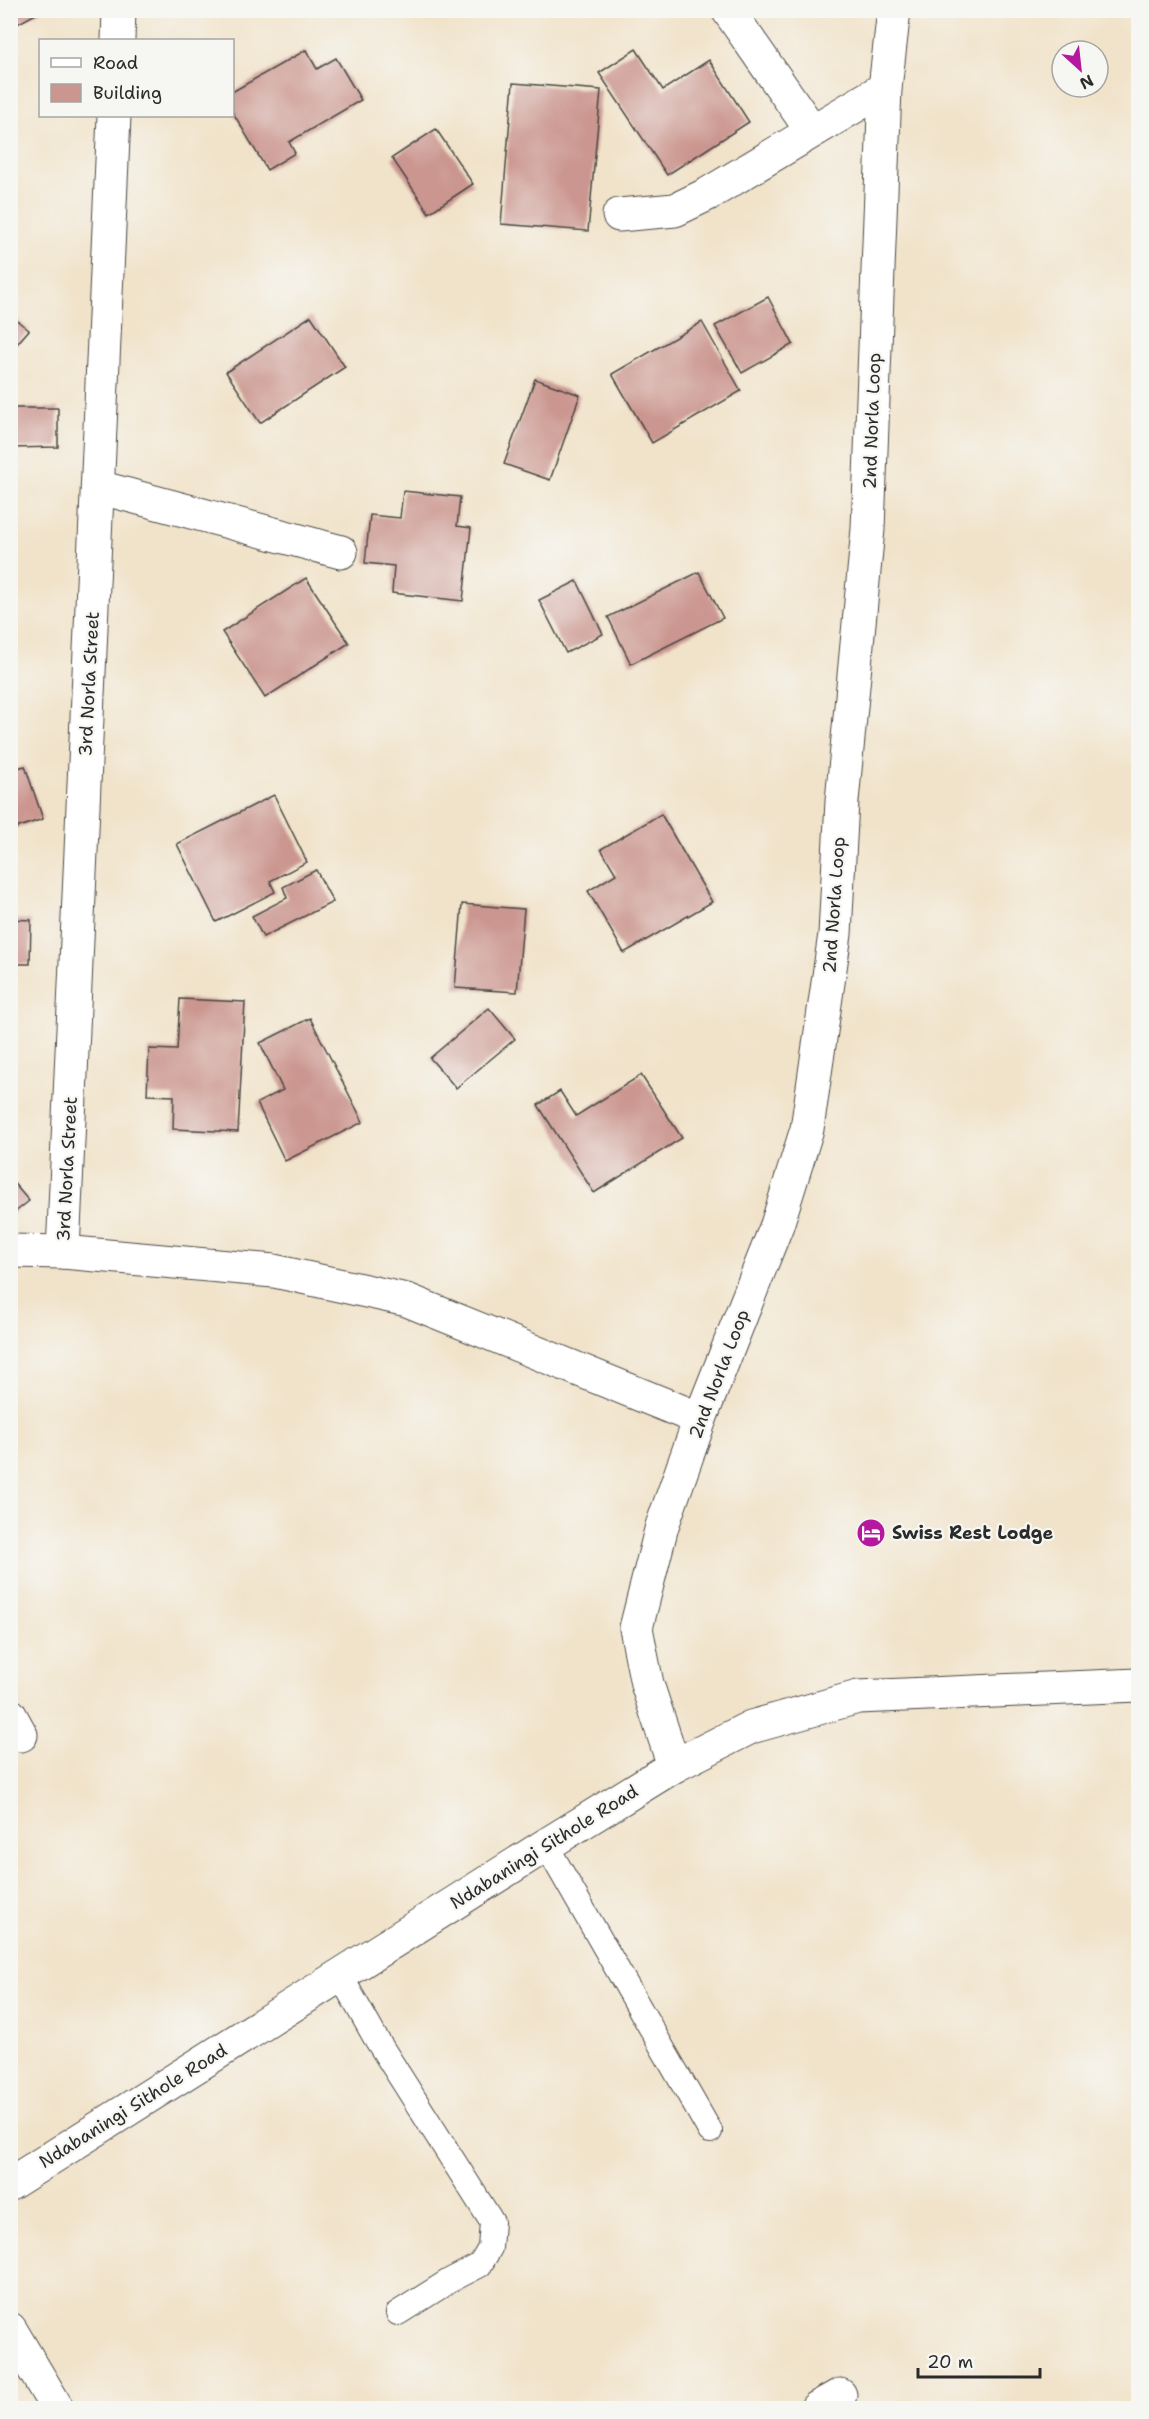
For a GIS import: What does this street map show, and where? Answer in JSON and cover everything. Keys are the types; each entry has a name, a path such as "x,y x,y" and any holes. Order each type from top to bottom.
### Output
{"street":[{"path":"118,39 119,10"},
{"path":"728,10 812,131"},
{"name":"2nd Norla Loop","path":"674,1766 647,1684 636,1628 646,1580 662,1526 700,1419 777,1225 807,1129 835,934 842,801 868,529 885,88 894,10"},
{"path":"619,215 675,210 708,194 885,88"},
{"name":"3rd Norla Street","path":"63,1252 114,117"},
{"path":"98,487 341,552"},
{"path":"10,1251 63,1252 274,1271 407,1300 700,1419"},
{"name":"Ndabaningi Sithole Road","path":"10,2184 674,1766 751,1727 858,1697 1138,1685"},
{"path":"10,2329 57,2409"}],"lane":[{"path":"546,1845 710,2131"},
{"path":"340,1976 375,2037 492,2222 489,2248 480,2265 449,2281 398,2313"}],"building":[{"path":"10,10 43,10 10,28"},
{"path":"636,49 663,90 709,60 749,122 667,175 599,73"},
{"path":"306,50 317,69 336,58 361,100 289,142 295,153 267,170 234,114 234,91"},
{"path":"513,83 601,90 588,231 501,224"},
{"path":"436,129 473,184 429,213 392,158"},
{"path":"768,297 793,344 742,373 715,326"},
{"path":"10,315 29,330 10,352"},
{"path":"311,316 345,367 260,423 226,372"},
{"path":"702,322 741,391 652,443 612,374"},
{"path":"535,379 580,395 550,480 504,464"},
{"path":"10,408 58,408 58,447 10,448"},
{"path":"403,491 460,497 457,526 471,528 463,601 392,593 394,566 365,563 370,515 400,518"},
{"path":"699,572 723,618 631,664 608,617"},
{"path":"306,578 349,643 265,698 222,632"},
{"path":"577,581 603,634 566,653 539,600"},
{"path":"25,766 43,819 10,830 10,770"},
{"path":"274,795 307,862 270,881 275,892 216,922 177,844"},
{"path":"661,814 712,902 624,953 588,891 616,874 601,849"},
{"path":"316,870 333,902 263,937 252,916 287,898 283,887"},
{"path":"462,904 524,909 517,992 455,988"},
{"path":"10,919 31,920 30,964 10,964"},
{"path":"180,999 245,1002 238,1132 173,1129 174,1096 147,1095 149,1049 177,1050"},
{"path":"489,1008 515,1039 456,1088 430,1058"},
{"path":"310,1018 363,1122 285,1161 257,1103 283,1090 260,1043"},
{"path":"641,1075 682,1138 594,1193 538,1105 560,1091 576,1116"},
{"path":"10,1179 29,1201 10,1216"}],"place":[{"name":"Swiss Rest Lodge","path":"871,1533"}]}
